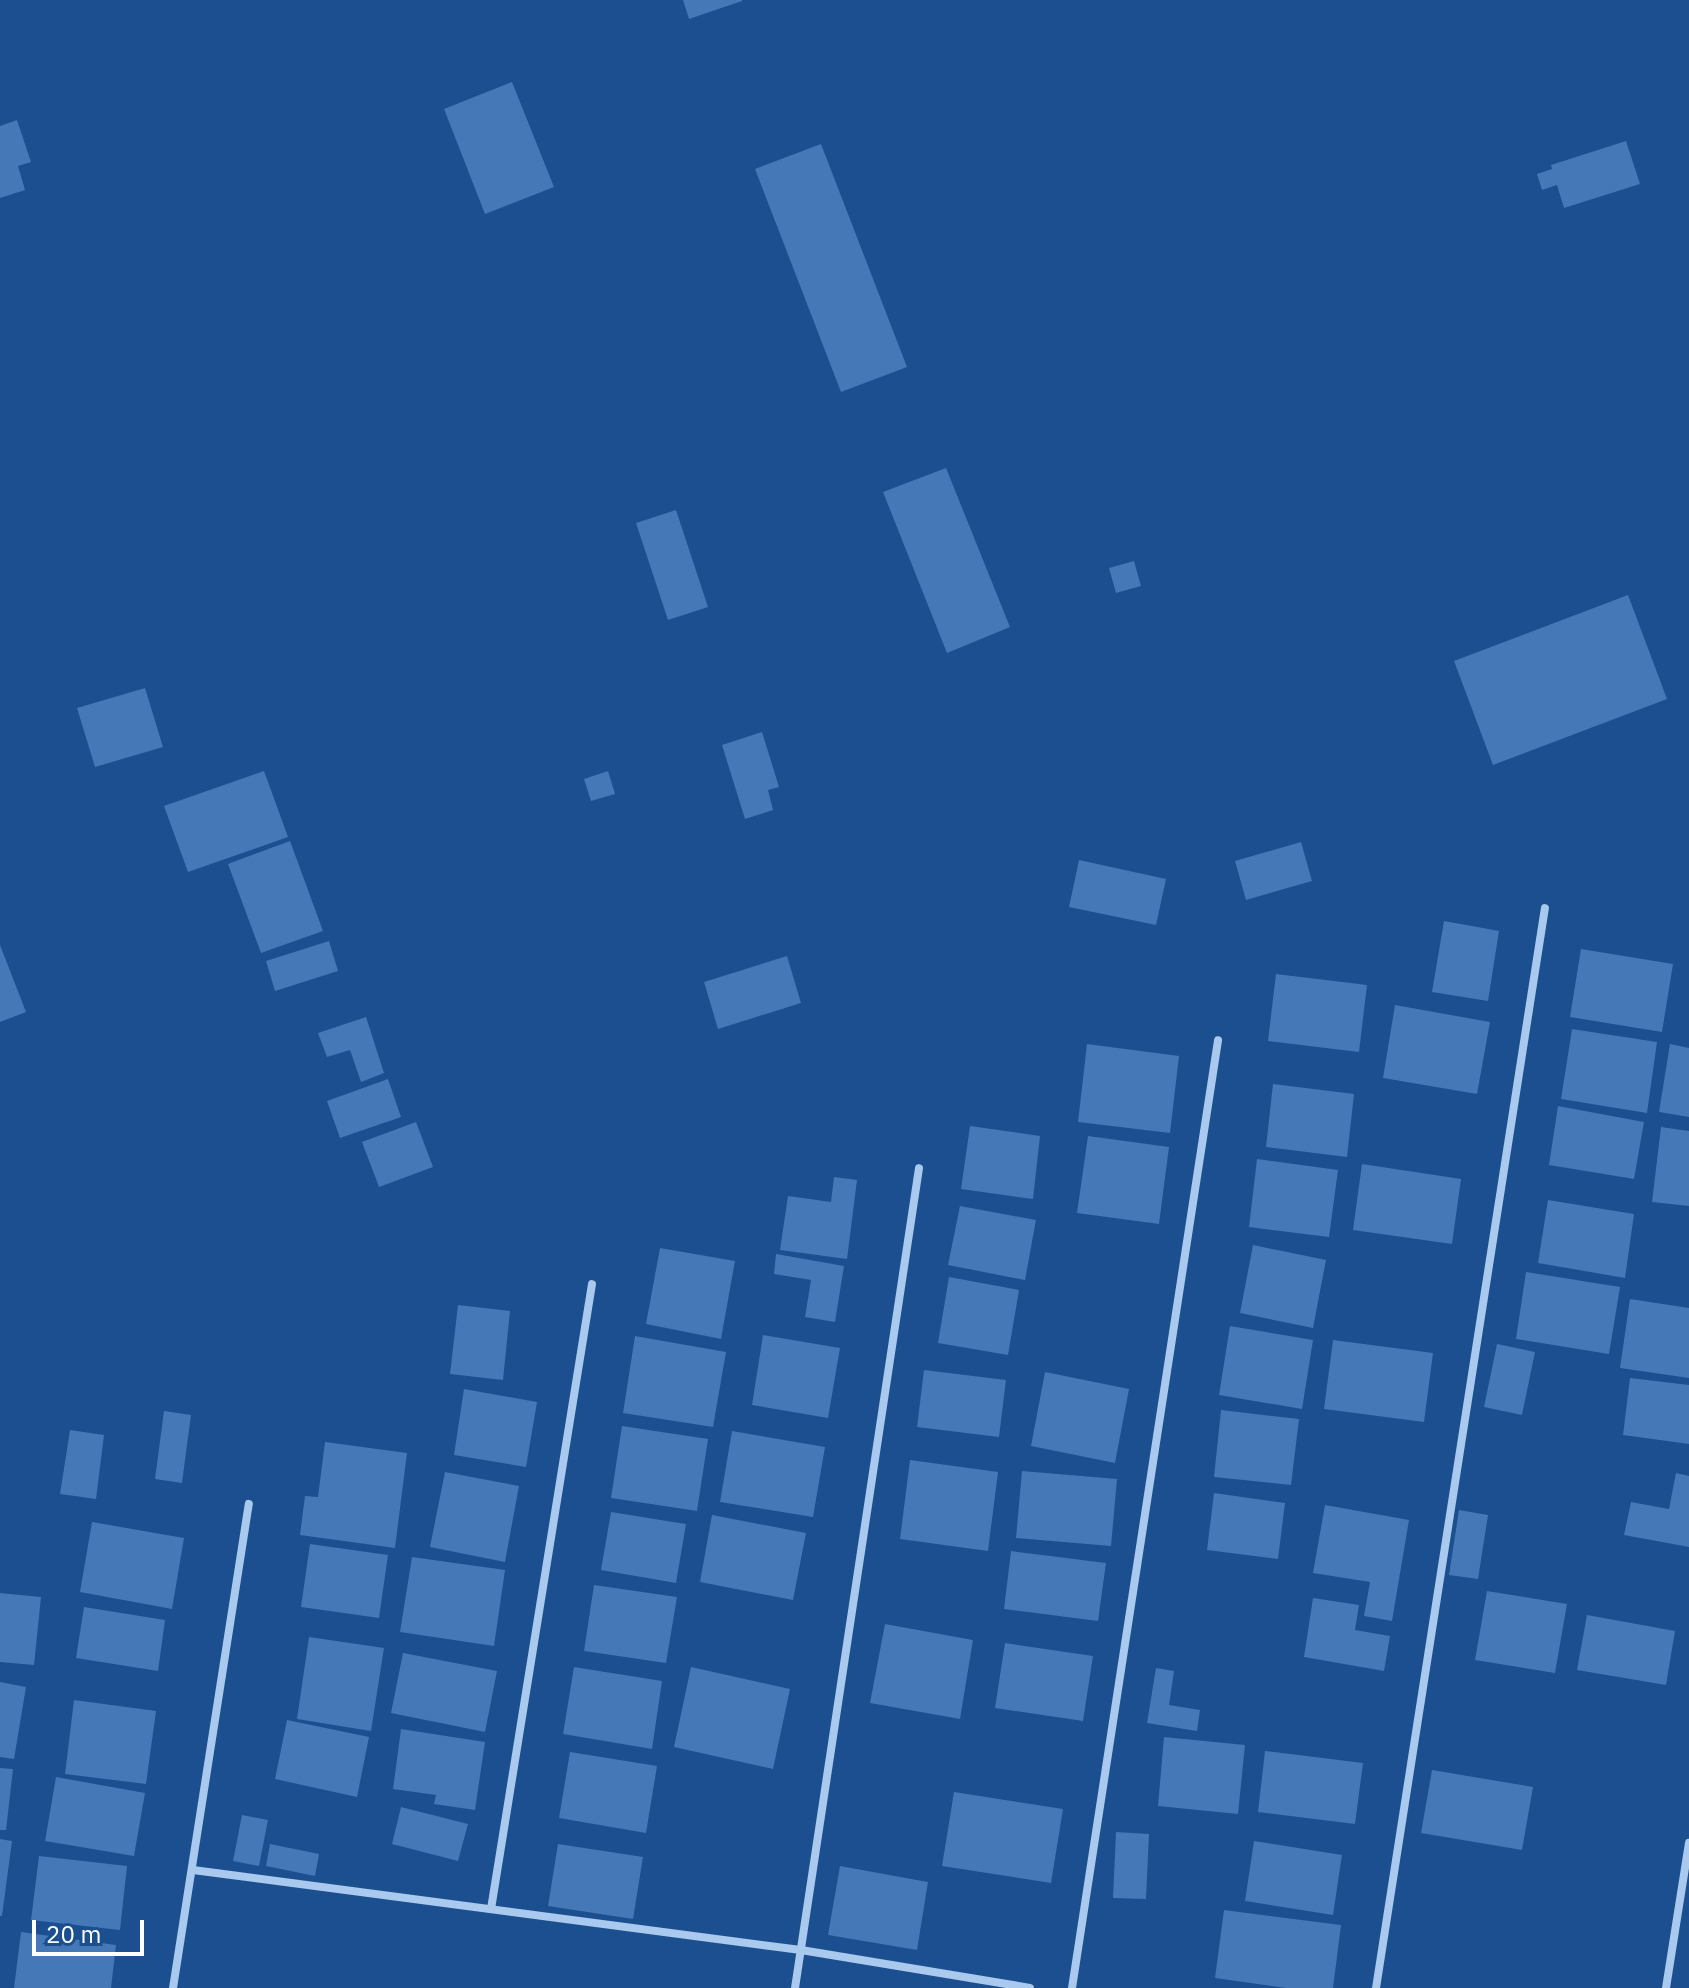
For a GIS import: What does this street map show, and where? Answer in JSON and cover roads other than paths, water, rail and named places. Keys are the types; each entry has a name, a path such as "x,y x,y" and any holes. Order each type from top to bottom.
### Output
{"street":[{"path":"1376,1988 1545,908"},
{"path":"1072,1988 1218,1040"},
{"path":"795,1988 919,1168"},
{"path":"491,1909 592,1284"},
{"path":"173,1988 249,1504"},
{"path":"1666,1988 1689,1843"},
{"path":"193,1870 801,1950 1030,1988"}]}
